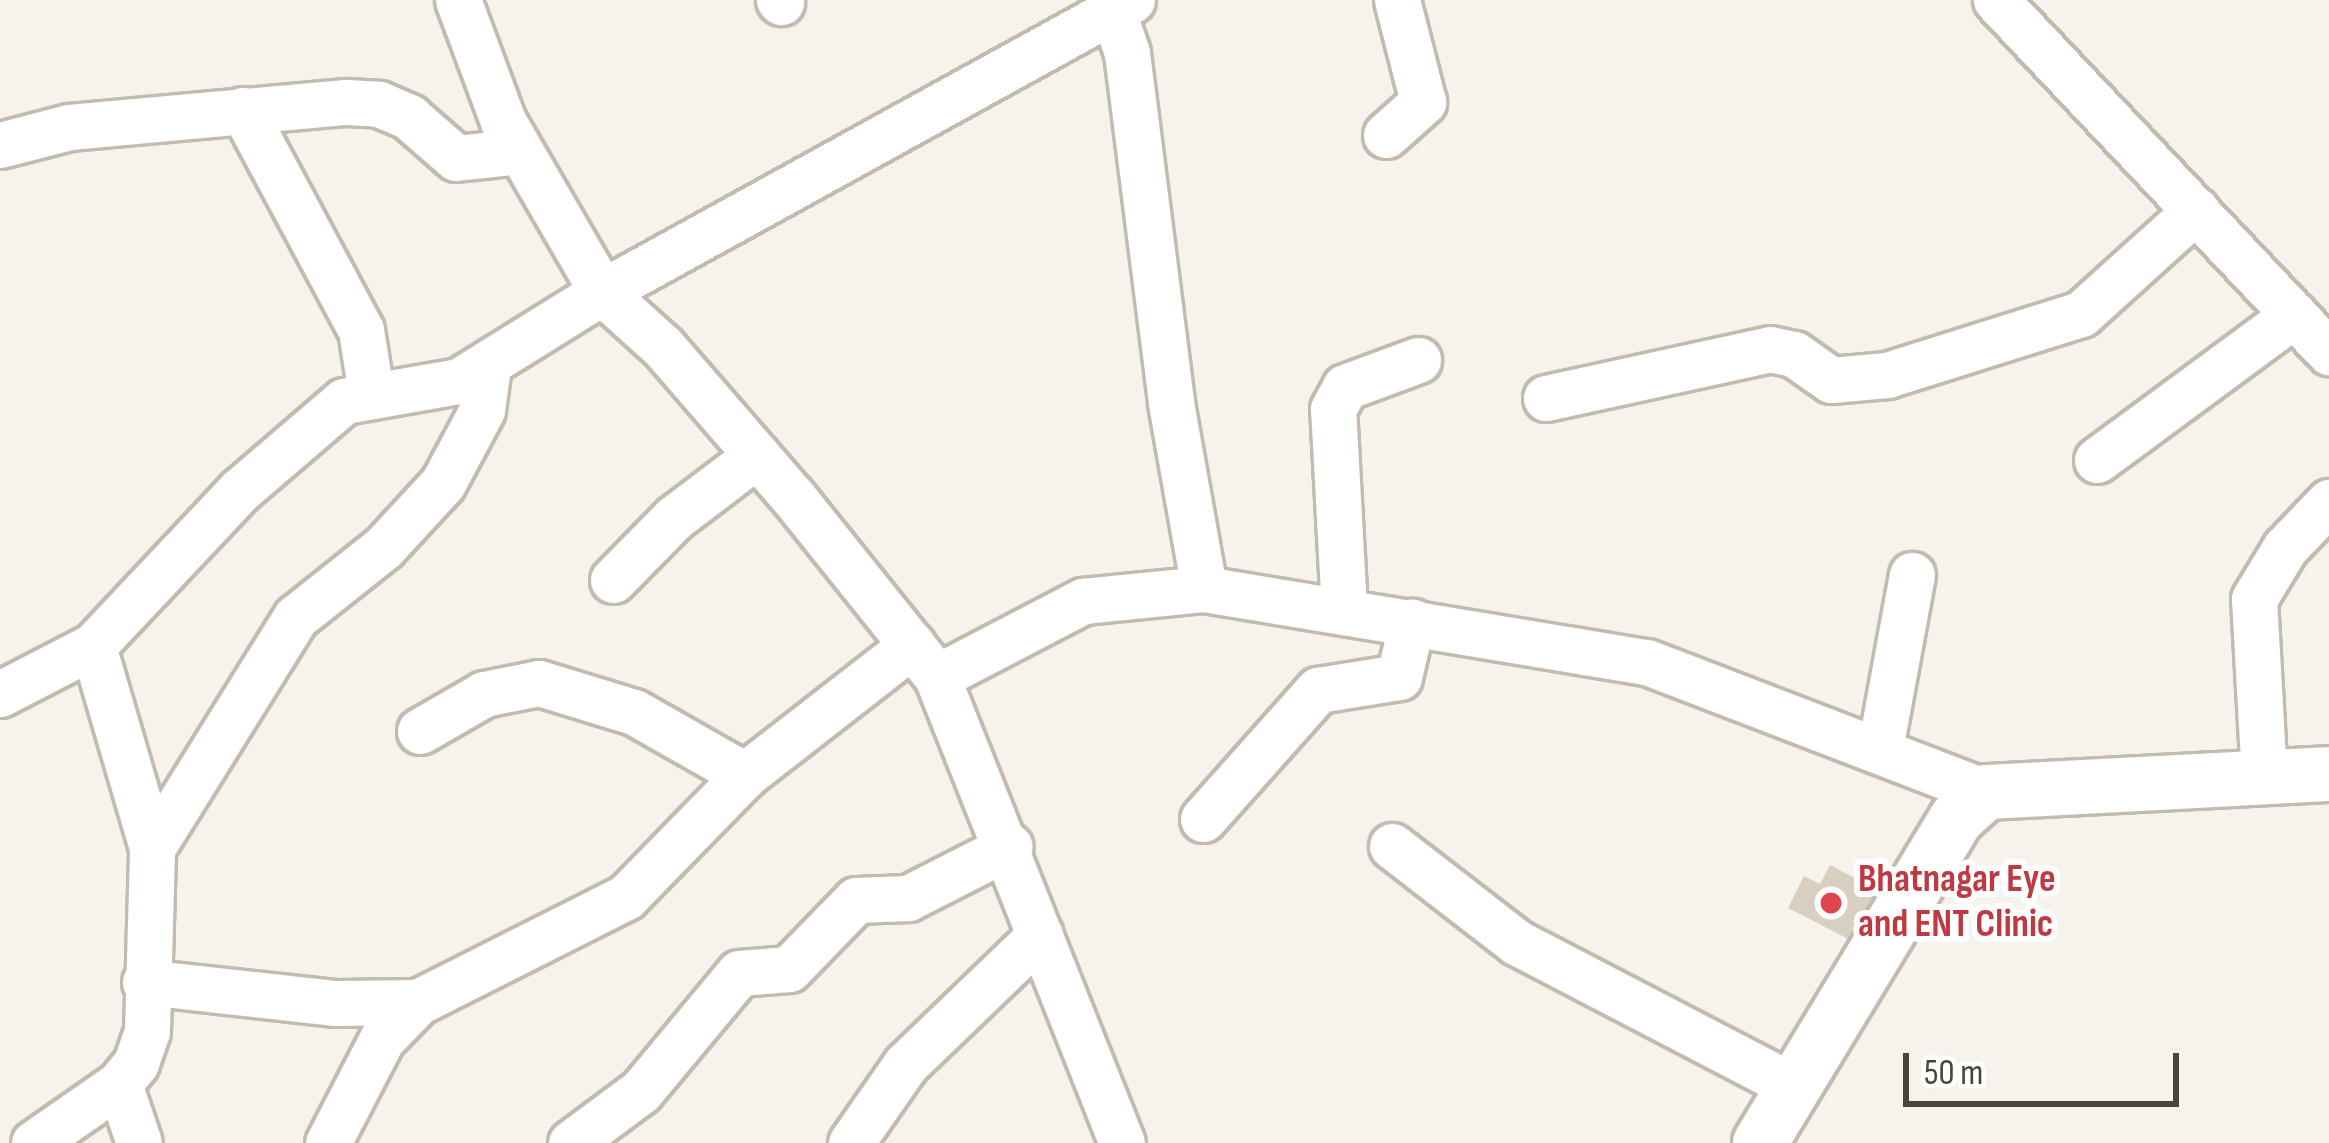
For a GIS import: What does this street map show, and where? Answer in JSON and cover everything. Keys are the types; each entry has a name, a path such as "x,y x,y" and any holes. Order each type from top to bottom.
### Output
{"street":[{"path":"458,0 519,152 602,292 757,455 925,661 1010,846 1122,1143"},
{"path":"1386,135 1424,102 1396,0"},
{"path":"1996,0 2329,352"},
{"path":"0,694 93,646 239,491 321,417 371,393 427,391 488,366 602,292 1118,3 1204,589"},
{"path":"0,146 69,127 243,110 379,104 409,117 456,158 519,152"},
{"path":"243,110 361,330 371,393"},
{"path":"1546,398 1770,349 1794,353 1831,380 1886,375 2081,314 2196,210"},
{"path":"2097,460 2294,315"},
{"path":"1344,610 1333,409 1345,387 1418,360"},
{"path":"152,848 296,617 384,547 443,483 482,410 488,366"},
{"path":"613,580 674,518 757,455"},
{"path":"2264,778 2254,599 2285,548 2329,502"},
{"path":"1880,749 1912,575"},
{"path":"328,1143 382,1039 418,1002 626,897 745,776 925,661 1084,602 1204,589 1647,662 1986,792 2329,774"},
{"path":"1203,819 1318,690 1400,677 1412,621"},
{"path":"34,1143 119,1084 143,1048 152,848 93,646"},
{"path":"420,731 484,694 539,683 634,712 745,776"},
{"path":"1760,1143 1956,820 1986,792"},
{"path":"572,1143 641,1091 739,973 789,969 856,900 908,898 1010,846"},
{"path":"1391,846 1516,942 1793,1086"},
{"path":"851,1143 906,1064 1040,934"},
{"path":"145,982 336,1003 418,1002"},
{"path":"119,1084 139,1143"}],"building":[{"path":"1830,865 1890,897 1864,947 1788,908 1804,876 1820,884"}],"place":[{"name":"Bhatnagar Eye and ENT Clinic","path":"1831,903"}]}
